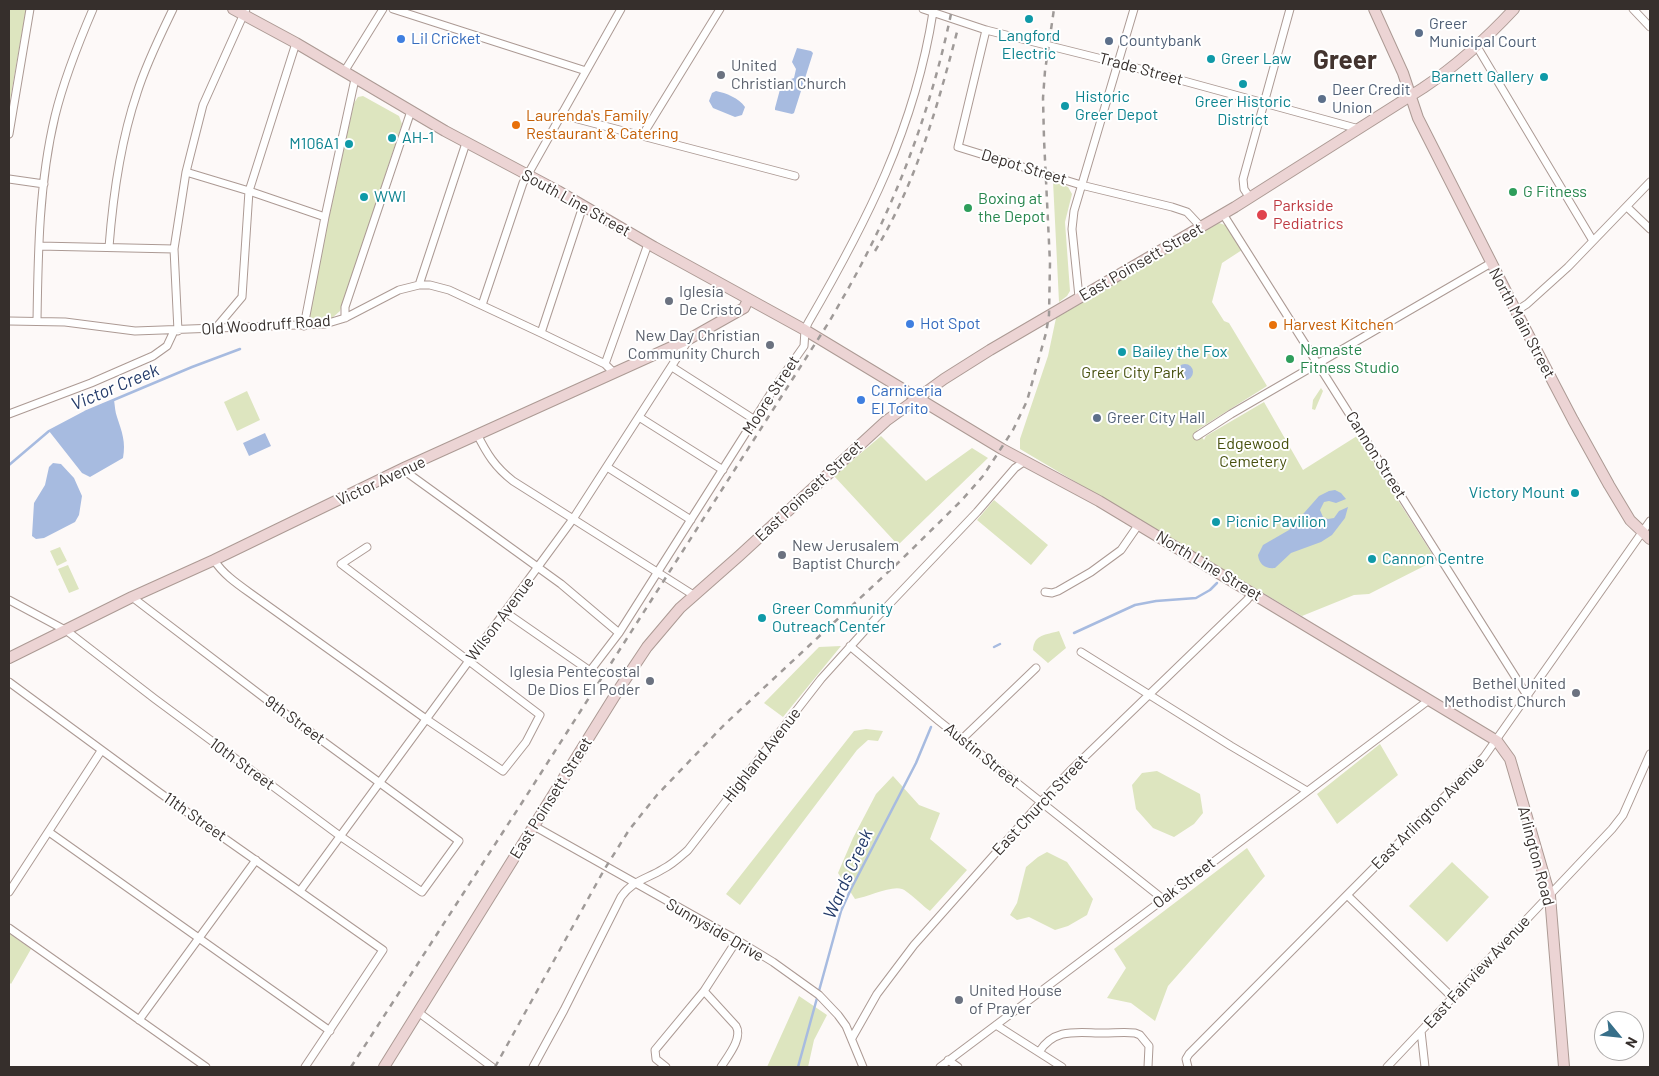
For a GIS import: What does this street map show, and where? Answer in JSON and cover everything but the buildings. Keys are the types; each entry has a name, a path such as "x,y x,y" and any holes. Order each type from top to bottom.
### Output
{"main road":[{"name":"South Line Street","path":"233,9 244,12 411,112 805,330 918,397"},
{"name":"North Main Street","path":"1374,9 1403,73 1418,118 1491,264 1602,473 1630,520 1646,536"},
{"name":"East Poinsett Street","path":"384,1067 632,668 662,628 680,608 886,420 918,397 990,350 1250,198 1438,79 1514,9"},
{"name":"Victor Avenue","path":"9,658 132,597 214,560 406,467 690,339 744,308 748,300"},
{"name":"North Line Street","path":"918,397 993,444 1139,524 1497,741"},
{"name":"Arlington Road","path":"1497,741 1510,759 1550,896 1564,1067"}],"street":[{"path":"9,134 30,9"},
{"path":"37,320 40,210 55,116 71,61 93,9"},
{"path":"109,247 115,189 126,131 144,74 173,9"},
{"path":"344,72 383,9"},
{"path":"393,9 586,71"},
{"path":"482,305 527,175 620,9"},
{"path":"642,136 720,9"},
{"name":"Trade Street","path":"923,9 986,30 1118,63 1359,129"},
{"path":"1079,297 1073,257 1072,229 1074,211 1134,9"},
{"path":"1250,198 1244,189 1243,179 1290,9"},
{"path":"1632,9 1650,26"},
{"path":"9,414 91,383 153,356 167,346 176,331 174,249 186,172 203,105 244,12"},
{"name":"Moore Street","path":"505,612 590,671 619,633 804,346 805,330 863,224 891,163 912,105 933,12"},
{"name":"Depot Street","path":"986,30 958,147 1081,185 1187,212 1201,227"},
{"path":"215,329 242,297 249,191 296,43"},
{"path":"1476,45 1593,241"},
{"path":"304,326 355,79"},
{"path":"345,318 345,307 411,112"},
{"path":"562,113 570,117 795,176"},
{"path":"1344,125 1345,138"},
{"path":"419,284 466,142"},
{"path":"186,172 325,217"},
{"path":"9,179 44,184"},
{"path":"1516,311 1533,298 1593,241 1650,182"},
{"path":"541,333 583,206"},
{"path":"1626,207 1650,229"},
{"name":"Cannon Street","path":"1223,214 1528,697"},
{"path":"605,364 648,244"},
{"path":"39,246 174,249"},
{"path":"1197,436 1231,414 1491,264"},
{"name":"Old Woodruff Road","path":"9,321 37,320 135,331 304,326 325,324 345,318 391,293 419,284 449,290 482,305 605,364 614,373"},
{"name":"Wilson Avenue","path":"300,891 573,520 690,339"},
{"path":"672,367 755,420"},
{"path":"639,417 723,470"},
{"path":"477,434 486,454 503,473 523,489 694,596"},
{"name":"Highland Avenue","path":"533,1067 621,897 634,883 662,870 688,850 821,679 916,575 977,512 1015,468 1025,461"},
{"path":"406,467 409,474 581,599 619,633"},
{"path":"607,467 691,520"},
{"name":"East Arlington Avenue","path":"1188,1067 1186,1059 1189,1054 1484,757 1646,536 1650,521"},
{"path":"1045,592 1052,593 1058,591 1106,562 1125,547 1139,524"},
{"path":"214,560 236,582 257,598 426,719 503,771 526,742 540,715 341,564 367,547"},
{"name":"East Church Street","path":"852,1038 877,994 914,946 1041,802 1253,592"},
{"name":"9th Street","path":"132,597 275,706 460,841 422,892"},
{"name":"10th Street","path":"9,600 66,630 155,700 340,836 422,892"},
{"name":"Austin Street","path":"850,646 962,739 1163,899"},
{"path":"1081,652 1148,695 1307,791"},
{"path":"962,739 1036,668"},
{"name":"11th Street","path":"9,682 101,751 383,950 330,1031"},
{"name":"Oak Street","path":"940,1067 1428,700"},
{"path":"9,891 101,751"},
{"name":"East Fairview Avenue","path":"1388,1067 1612,829 1623,815 1650,754"},
{"name":"Sunnyside Drive","path":"534,826 737,940 812,989 838,1015 852,1038 863,1067"},
{"path":"49,832 330,1031 305,1067"},
{"path":"139,1020 256,860"},
{"path":"1347,895 1453,998"},
{"path":"9,928 206,1067"},
{"path":"666,1067 656,1059 655,1050 704,991 737,940"},
{"path":"704,991 736,1026 738,1032 737,1038 721,1067"},
{"path":"418,1012 492,1067"},
{"path":"996,1024 1062,1067"},
{"path":"1421,1031 1425,1067"},
{"path":"1039,1052 1051,1039 1059,1035 1084,1032 1134,1033 1140,1035 1149,1046 1148,1067"},
{"path":"948,1060 958,1067"}],"green space":[{"path":"9,9 26,9 9,106"},
{"path":"363,96 399,116 402,124 340,311 332,318 310,321 307,318 354,103 358,97"},
{"path":"1053,181 1068,187 1072,194 1065,222 1070,291 1059,302"},
{"name":"Greer City Park","path":"1219,223 1225,225 1242,250 1222,263 1212,302 1224,321 1229,323 1267,386 1197,430 1204,440 1206,436 1264,402 1303,470 1357,436 1436,560 1369,594 1354,595 1302,616 1020,449 1020,439 1048,356 1056,318"},
{"path":"1321,388 1323,391 1315,410 1312,409 1313,400"},
{"path":"247,391 260,420 237,431 224,402"},
{"path":"881,436 926,481 972,448 988,458 898,545 834,476"},
{"path":"994,500 1048,545 1031,565 977,520"},
{"path":"60,547 67,561 57,566 50,551"},
{"path":"68,565 79,589 69,593 58,569"},
{"path":"1059,631 1066,648 1048,663 1033,650 1034,645 1038,638"},
{"path":"841,646 783,717 764,703 819,647"},
{"path":"866,729 883,731 878,741 868,740 857,750 740,905 726,894 854,731"},
{"path":"1380,744 1398,775 1337,824 1317,794"},
{"path":"1157,771 1200,794 1203,813 1194,824 1174,837 1153,828 1136,809 1132,785 1142,773"},
{"path":"893,776 919,805 940,813 930,839 967,870 930,911 908,893 898,888 855,899 838,873 853,838 876,794"},
{"path":"1247,848 1265,876 1168,986 1155,1021 1131,1003 1107,998 1126,968 1114,949"},
{"path":"1047,852 1067,862 1093,899 1087,915 1068,926 1055,930 1029,917 1017,920 1010,915 1017,903 1026,867"},
{"path":"1452,862 1489,897 1447,942 1409,906"},
{"path":"9,933 31,949 11,984 9,982"},
{"path":"799,996 827,1015 814,1040 808,1067 767,1067"}],"water":[{"path":"797,48 813,53 794,113 792,114 775,110 775,108 782,82 794,78 796,69 792,62"},
{"path":"716,91 732,96 739,101 745,107 742,115 735,117 713,108 709,101 712,93"},
{"path":"1185,364 1193,372 1185,380 1177,372"},
{"path":"114,400 123,437 123,458 90,477 82,473 49,431 102,404"},
{"path":"265,433 271,446 249,456 243,443"},
{"path":"53,463 61,464 74,478 82,496 79,515 75,522 44,538 36,539 32,536 34,503 45,485 49,467"},
{"path":"1335,490 1346,499 1336,503 1324,502 1320,510 1323,517 1328,519 1334,518 1339,511 1348,507 1345,518 1332,535 1321,542 1291,553 1275,568 1268,568 1263,565 1258,555 1263,545 1289,530 1319,496"}],"waterway":[{"name":"Victor Creek","path":"9,465 49,431 85,412 240,349"},
{"name":"Wards Creek","path":"1074,633 1135,605 1156,601 1196,598 1210,590 1217,583"},
{"name":"Wards Creek","path":"994,647 1000,644"},
{"name":"Wards Creek","path":"798,1067 841,911 916,763 931,727"}],"railway":[{"path":"351,1067 525,798 829,322 845,294 876,235 904,172 936,75 952,9"},
{"path":"495,1067 604,870 629,830 657,795 724,725 901,560 961,501 983,476 1013,430 1027,401 1046,333 1049,315 1050,263 1043,98 1054,9"},
{"path":"875,251 914,172 942,89 957,32"}],"place":[{"name":"Langford Electric","path":"1029,19"},
{"name":"Greer Municipal Court","path":"1419,33"},
{"name":"Lil Cricket","path":"401,39"},
{"name":"Countybank","path":"1109,41"},
{"name":"Greer Law","path":"1211,59"},
{"name":"United Christian Church","path":"721,75"},
{"name":"Barnett Gallery","path":"1544,77"},
{"name":"Greer Historic District","path":"1243,84"},
{"name":"Deer Credit Union","path":"1322,99"},
{"name":"Historic Greer Depot","path":"1065,106"},
{"name":"Laurenda's Family Restaurant & Catering","path":"516,125"},
{"name":"AH-1","path":"392,138"},
{"name":"M106A1","path":"349,144"},
{"name":"G Fitness","path":"1513,192"},
{"name":"WWI","path":"364,197"},
{"name":"Boxing at the Depot","path":"968,208"},
{"name":"Parkside Pediatrics","path":"1262,215"},
{"name":"Iglesia De Cristo","path":"669,301"},
{"name":"Hot Spot","path":"910,324"},
{"name":"Harvest Kitchen","path":"1273,325"},
{"name":"New Day Christian Community Church","path":"770,345"},
{"name":"Bailey the Fox","path":"1122,352"},
{"name":"Namaste Fitness Studio","path":"1290,359"},
{"name":"Carniceria El Torito","path":"861,400"},
{"name":"Greer City Hall","path":"1097,418"},
{"name":"Victory Mount","path":"1575,493"},
{"name":"Picnic Pavilion","path":"1216,522"},
{"name":"New Jerusalem Baptist Church","path":"782,555"},
{"name":"Cannon Centre","path":"1372,559"},
{"name":"Greer Community Outreach Center","path":"762,618"},
{"name":"Iglesia Pentecostal De Dios El Poder","path":"650,681"},
{"name":"Bethel United Methodist Church","path":"1576,693"},
{"name":"United House of Prayer","path":"959,1000"}],"district":[{"name":"Greer","path":"1345,60"}],"park label":[{"name":"Edgewood Cemetery","path":"1253,453"}]}
